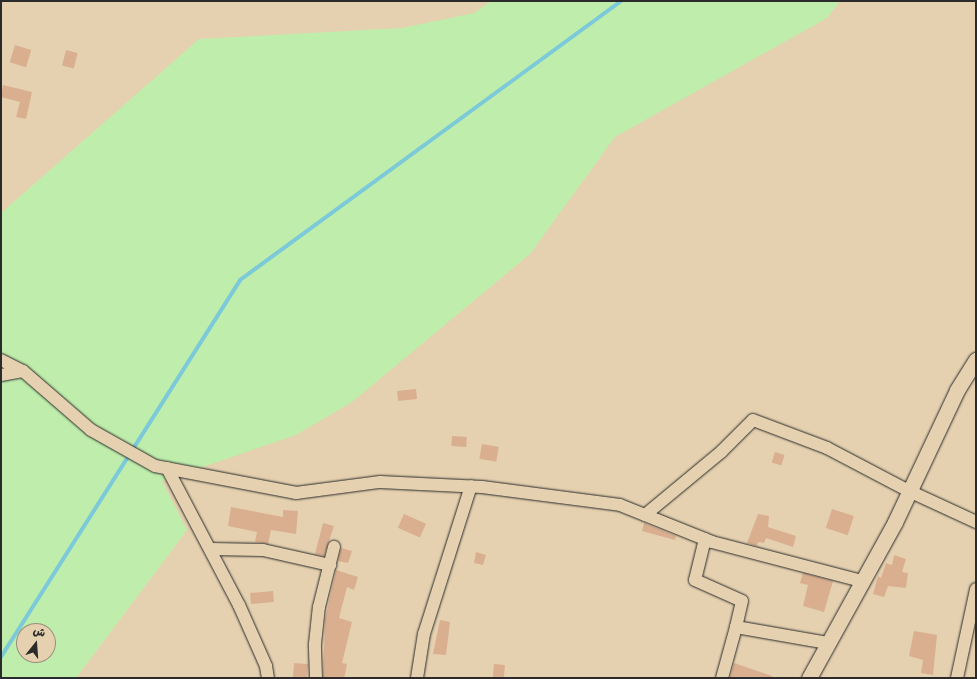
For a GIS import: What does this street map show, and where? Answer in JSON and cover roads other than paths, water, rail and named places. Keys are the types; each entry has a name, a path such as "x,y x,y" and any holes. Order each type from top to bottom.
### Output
{"street":[{"path":"1,360 22,371 91,430 155,466 296,493 380,482 471,486 545,494 620,505 705,539 862,581"},
{"path":"809,678 909,492 957,390 976,360"},
{"path":"1,375 22,371"},
{"path":"645,516 721,452 753,420 827,448 909,492 976,522"},
{"path":"167,468 211,549 266,666 268,678"},
{"path":"417,678 424,634 471,486"},
{"path":"705,539 695,580 742,601 722,678"},
{"path":"316,678 315,644 319,607 334,547"},
{"path":"211,549 263,550 330,565"},
{"path":"957,678 976,589"},
{"path":"736,627 828,643"}],"waterway":[{"path":"1,657 240,280 621,1"}]}
